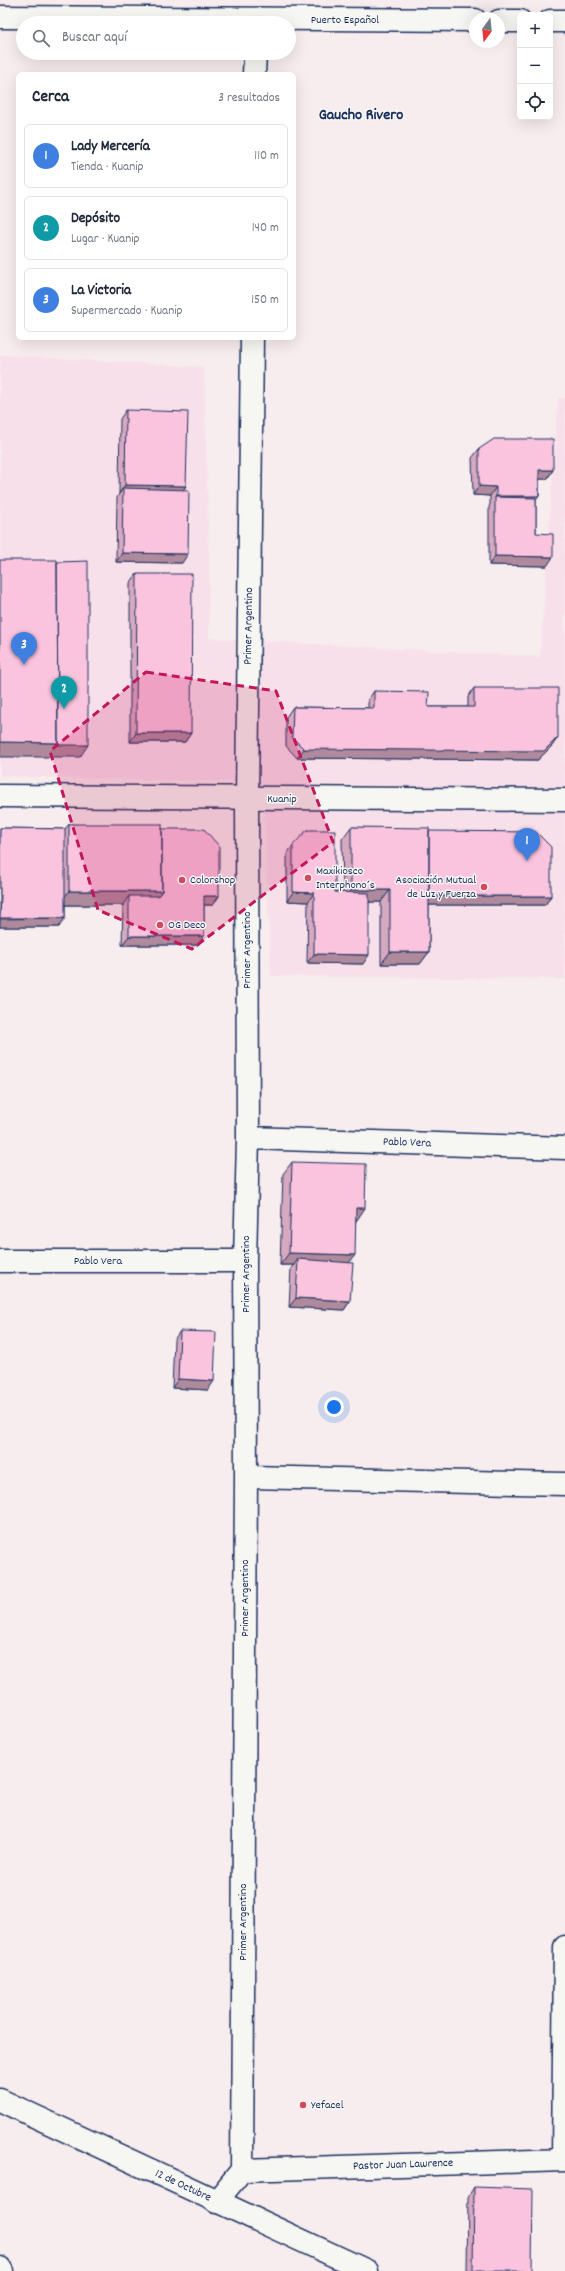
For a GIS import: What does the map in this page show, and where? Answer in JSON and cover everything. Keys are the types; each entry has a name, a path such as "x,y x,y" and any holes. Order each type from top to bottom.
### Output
{"street":[{"name":"Puerto Español","path":"0,17 16,17"},
{"name":"Puerto Español","path":"296,21 469,20"},
{"path":"505,20 517,21"},
{"path":"553,21 565,21"},
{"path":"254,72 255,60"},
{"name":"Primer Argentino","path":"242,2170 246,1477 245,1261 248,1138 247,799 252,340"},
{"name":"Kuanip","path":"0,796 247,799 565,800"},
{"name":"Pablo Vera","path":"248,1138 565,1148"},
{"name":"Pablo Vera","path":"0,1261 245,1261"},
{"path":"246,1477 565,1484"},
{"path":"564,2160 565,1947"},
{"name":"12 de Octubre","path":"0,2100 216,2202 367,2271"},
{"name":"Pastor Juan Lawrence","path":"242,2170 564,2160"},
{"path":"216,2202 242,2170"}],"highlighted area":[{"path":"146,672 276,691 333,842 192,949 98,910 50,751"}],"shaded area":[{"path":"0,355 204,367 209,567 209,638 540,657 558,398 565,398 565,979 271,976 263,783 0,776"}],"building":[{"path":"126,410 188,412 186,486 125,485"},
{"path":"494,439 553,439 553,470 539,470 539,496 496,496 496,487 479,486 479,449"},
{"path":"123,488 189,490 188,554 122,553"},
{"path":"495,497 536,498 536,533 553,534 553,557 495,556"},
{"path":"0,560 57,560 58,743 0,742"},
{"path":"88,561 88,745 56,745 58,743 57,562"},
{"path":"137,574 192,574 191,733 136,733"},
{"path":"474,688 558,688 558,737 544,751 304,749 292,737 293,707 374,708 374,691 429,692 428,707 474,707"},
{"path":"69,824 162,824 162,891 69,891"},
{"path":"351,827 429,828 429,952 390,952 390,890 351,890"},
{"path":"0,828 65,829 65,918 0,918"},
{"path":"162,829 204,829 219,846 219,896 204,896 204,936 129,936 129,896 158,896 162,891"},
{"path":"307,830 335,830 335,892 369,893 369,955 314,954 314,893 293,892 293,845"},
{"path":"429,831 536,832 551,847 551,896 429,896"},
{"path":"292,1162 366,1164 365,1208 356,1208 355,1255 289,1253"},
{"path":"298,1259 353,1263 350,1301 296,1298"},
{"path":"180,1331 216,1332 214,1381 178,1379"},
{"path":"474,2187 533,2189 532,2271 473,2271"}],"place":[{"name":"La Victoria","path":"24,665"},
{"name":"Depósito","path":"64,709"},
{"name":"Lady Mercería","path":"527,861"},
{"name":"Maxikiosco Interphono´s","path":"308,878"},
{"name":"Colorshop","path":"182,880"},
{"name":"Asociación Mutual de Luz y Fuerza","path":"484,887"},
{"name":"OG Deco","path":"160,925"},
{"name":"Yefacel","path":"303,2105"}],"district":[{"name":"Gaucho Rivero","path":"361,115"}]}
